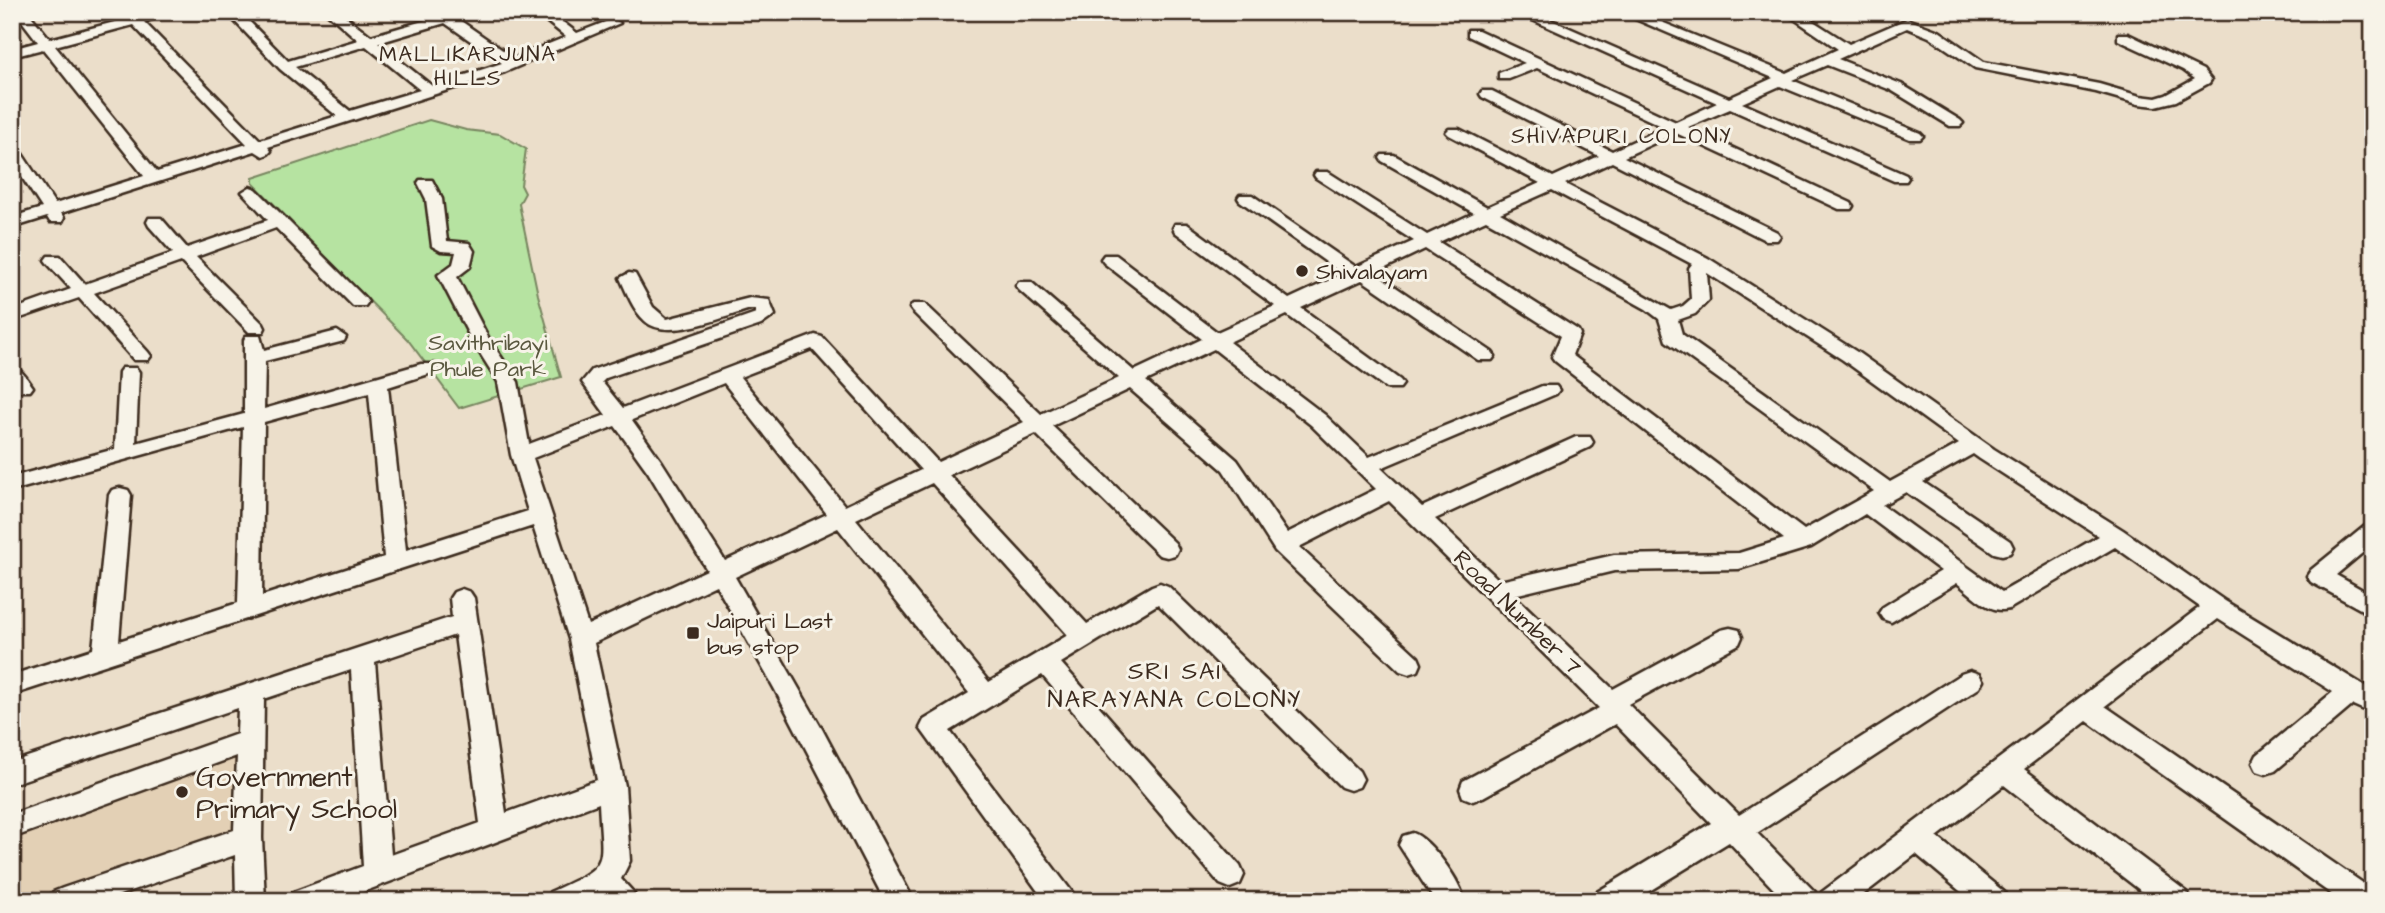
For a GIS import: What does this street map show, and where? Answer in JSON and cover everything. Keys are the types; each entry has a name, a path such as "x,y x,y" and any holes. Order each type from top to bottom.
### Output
{"street":[{"path":"21,12 154,178"},
{"path":"12,53 132,17 168,12"},
{"path":"232,12 285,66 347,116"},
{"path":"332,12 430,92"},
{"path":"285,66 443,15 468,12"},
{"path":"541,12 576,39"},
{"path":"1521,12 1900,178"},
{"path":"1625,12 1915,136"},
{"path":"1790,12 1852,47"},
{"path":"1805,12 1852,47"},
{"path":"443,15 513,64"},
{"path":"132,17 260,148"},
{"path":"12,232 154,178 260,148 347,116 513,64 613,23"},
{"path":"580,639 1487,213 1907,23 1934,34 1980,65 2099,88 2147,101 2171,98 2204,80 2188,67 2123,37"},
{"path":"1473,33 1678,126 1845,206"},
{"path":"1825,59 1896,87 1955,124"},
{"path":"1504,76 1537,62"},
{"path":"12,223 54,214 426,97 430,92"},
{"path":"1487,94 1771,236"},
{"path":"1454,132 1702,262 1850,356 1974,445 2115,536 2217,607 2362,697 2266,763"},
{"path":"12,149 54,214"},
{"path":"1388,158 1652,305 1668,317 1673,337 1898,487 2002,547"},
{"path":"1322,175 1571,334 1562,357 1803,541"},
{"path":"426,183 434,199 441,246 463,247 465,251 461,267 447,275 480,339 508,382 521,455 580,639 612,786 616,861 614,891 560,901"},
{"path":"250,192 359,302"},
{"path":"1246,198 1486,356"},
{"path":"12,317 280,220"},
{"path":"155,222 255,342 250,607"},
{"path":"1181,228 1392,384"},
{"name":"Road Number 7","path":"1110,259 1217,339 1318,420 1614,706 1805,901"},
{"path":"54,260 82,292 135,364 125,452"},
{"path":"1668,317 1689,310 1700,300 1698,268 1702,262"},
{"path":"629,278 651,321 660,325 672,325 750,303 763,304 766,315 600,374 592,382 655,467 719,574 810,730 900,901"},
{"path":"1025,286 1230,465 1283,545 1409,664"},
{"path":"919,308 1167,549"},
{"path":"255,342 337,337"},
{"path":"521,455 815,341 1084,636"},
{"path":"12,484 428,368"},
{"path":"727,374 986,696"},
{"path":"378,384 396,562"},
{"path":"1366,466 1549,390"},
{"path":"1420,516 1583,442"},
{"path":"1495,591 1614,563 1739,561 1803,541 1974,445"},
{"path":"1283,545 1392,490"},
{"path":"105,656 120,495"},
{"path":"1866,504 2001,603 2088,555 2115,536"},
{"path":"12,685 541,515"},
{"path":"2373,532 2319,576 2373,607"},
{"path":"1891,613 1959,571"},
{"path":"1062,901 933,728 1160,592 1350,779"},
{"path":"1832,901 2217,607"},
{"path":"12,773 362,655 463,610 495,829"},
{"path":"1473,789 1730,637"},
{"path":"362,655 378,873"},
{"path":"1045,663 1230,875"},
{"path":"1607,901 1734,828 1970,681"},
{"path":"251,693 248,838 251,901"},
{"path":"2088,708 2365,901"},
{"path":"12,826 250,740"},
{"path":"2005,770 2178,901"},
{"path":"303,901 612,786"},
{"path":"1916,837 1994,901"},
{"path":"63,901 248,838"},
{"path":"1413,845 1449,894 1450,901"}],"shaded area":[{"name":"Government Primary School","path":"240,752 235,833 36,901 12,901 12,834"}],"green space":[{"name":"Savithribayi Phule Park","path":"429,120 466,130 500,134 526,149 521,185 525,193 519,204 538,295 561,377 459,408 408,340 253,183 253,178"}],"place":[{"name":"Shivalayam","path":"1302,271"},
{"name":"Jaipuri Last bus stop","path":"693,633"},
{"name":"Government Primary School","path":"182,792"}],"district":[{"name":"MALLIKARJUNA HILLS","path":"468,66"},
{"name":"SHIVAPURI COLONY","path":"1622,136"},
{"name":"SRI SAI NARAYANA COLONY","path":"1175,685"}]}
